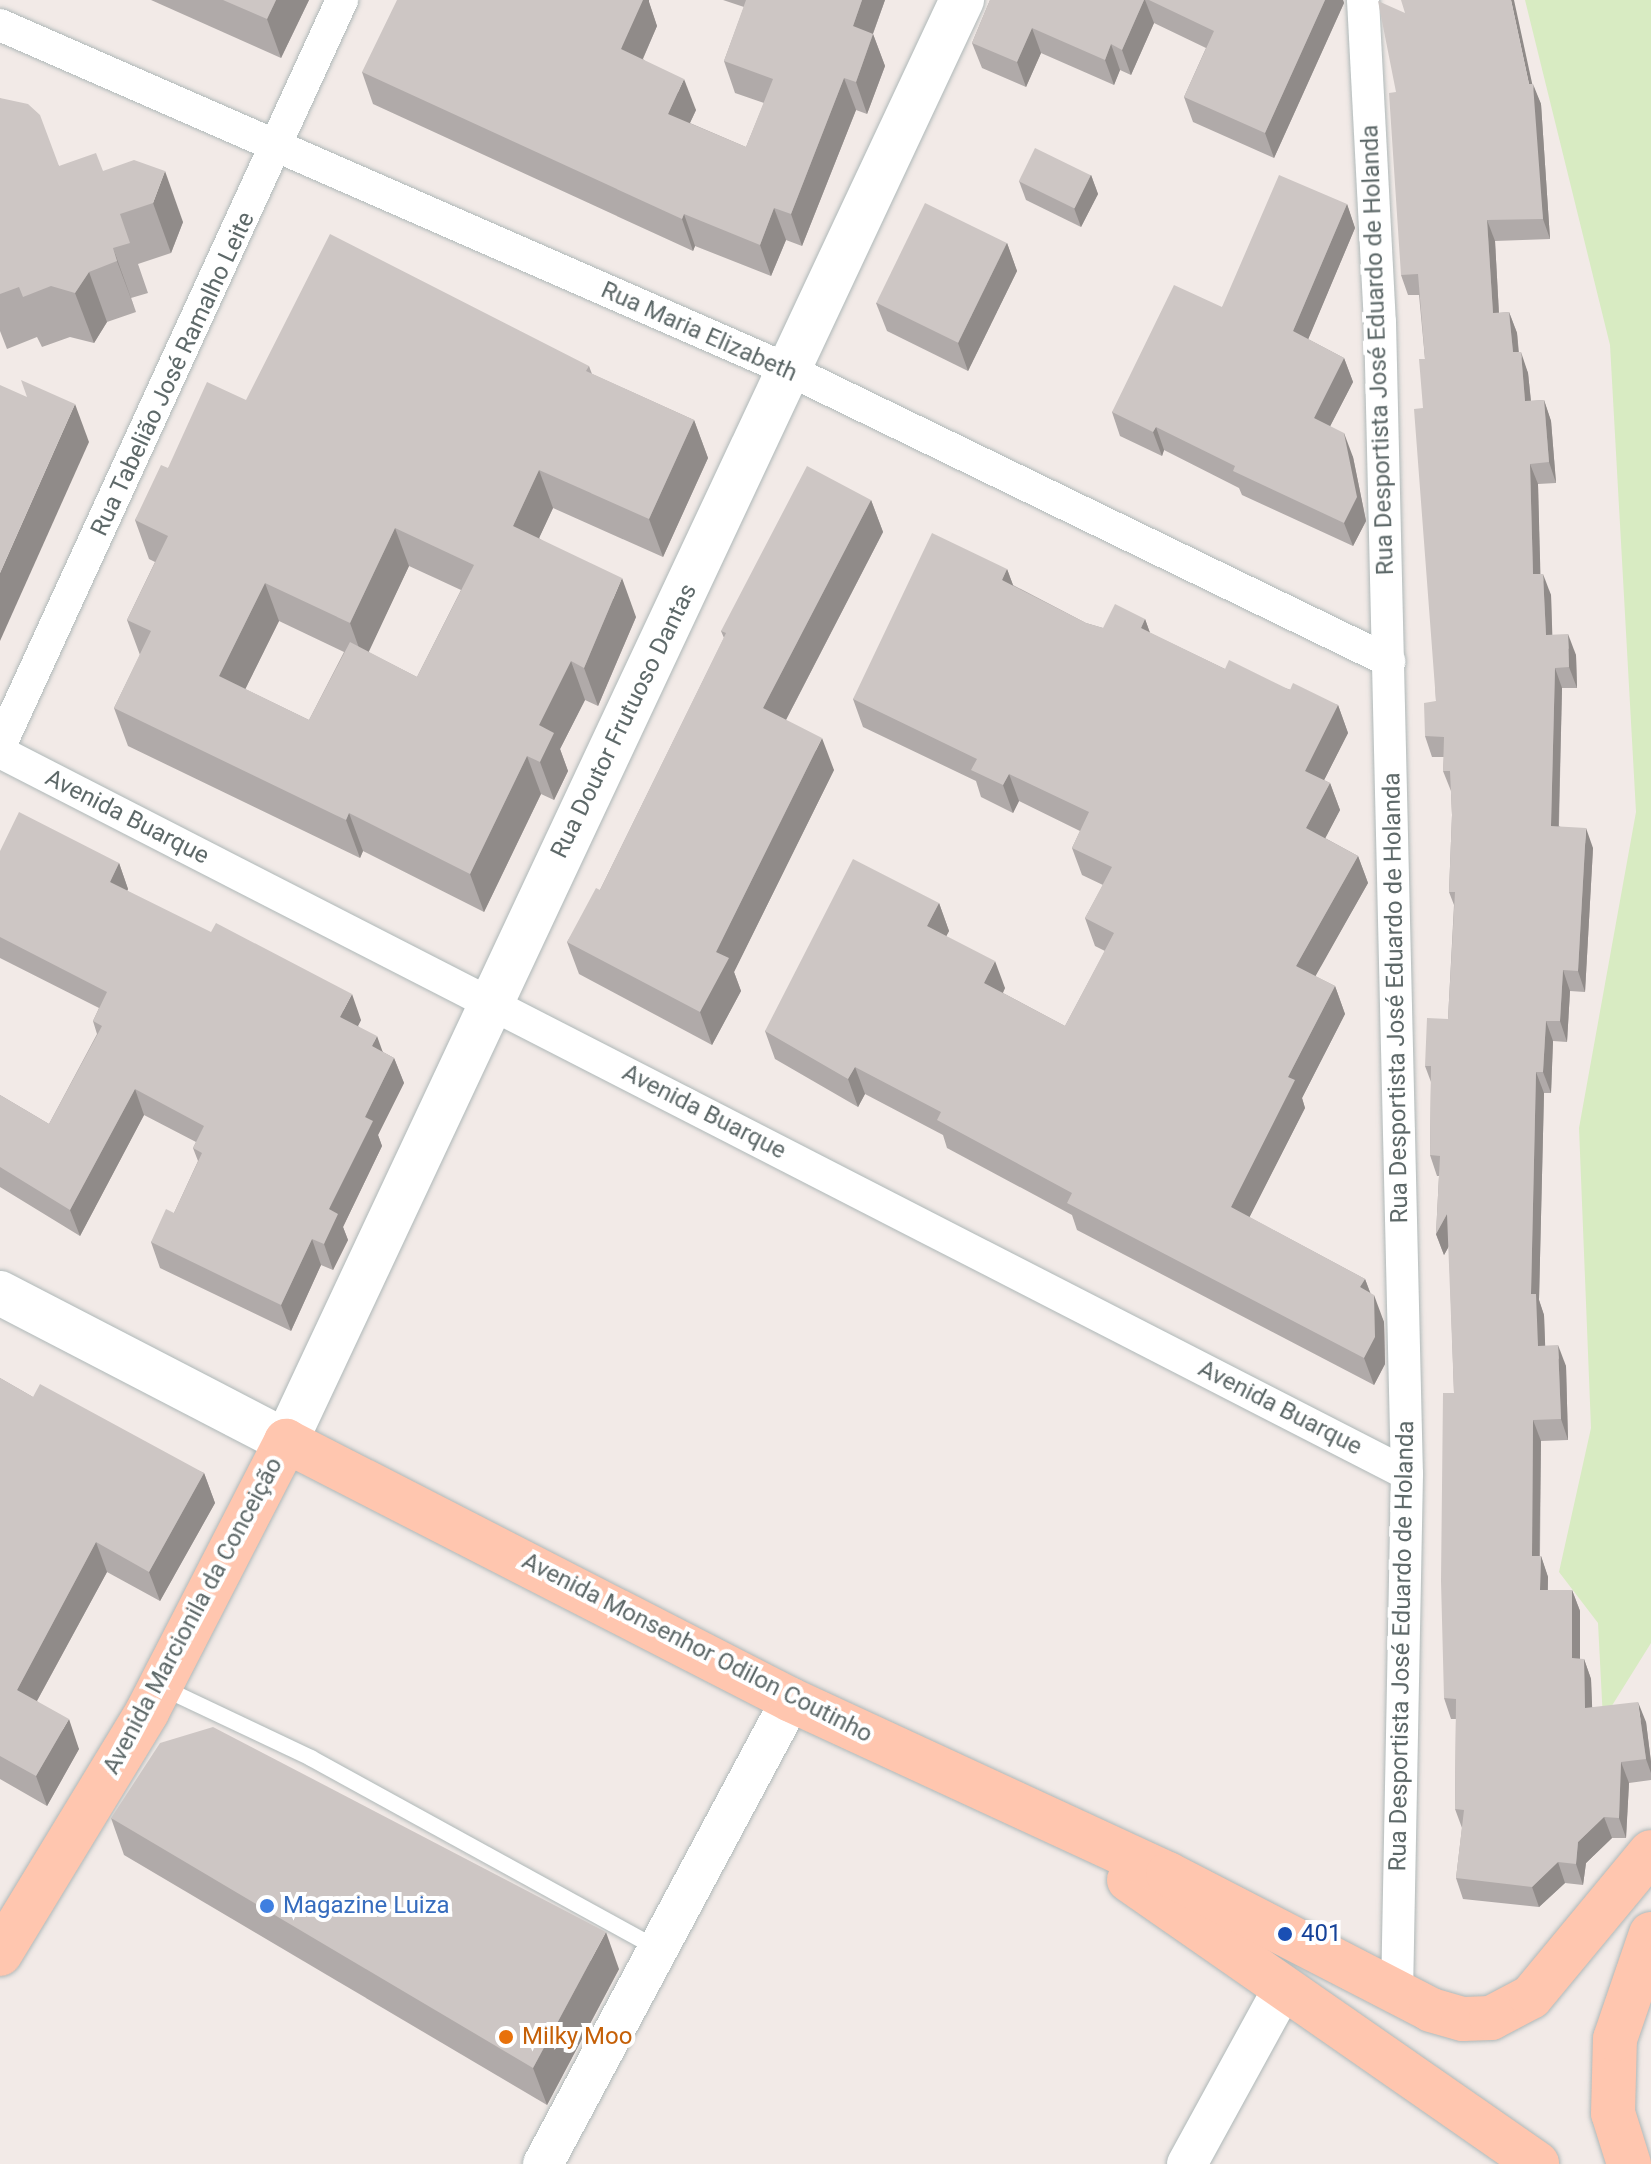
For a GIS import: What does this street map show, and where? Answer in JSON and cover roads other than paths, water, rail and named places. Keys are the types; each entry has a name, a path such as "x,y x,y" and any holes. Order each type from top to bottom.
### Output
{"main road":[{"name":"Rua Doutor Frutuoso Dantas","path":"286,1441 490,1002 791,371 962,0"},
{"name":"Avenida Monsenhor Odilon Coutinho","path":"0,1293 791,1700 1042,1820 1168,1874 1397,1996 1463,2019 1491,2018 1531,1997 1651,1852"},
{"name":"Avenida Marcionila da Conceição","path":"0,1954 160,1687 286,1441"},
{"path":"1042,1820 1537,2164"},
{"path":"1629,2164 1613,2113 1615,2039 1651,1934"}],"street":[{"name":"Rua Tabelião José Ramalho Leite","path":"0,749 278,149 342,0"},
{"name":"Rua Desportista José Eduardo de Holanda","path":"1363,0 1380,322 1407,1474 1397,1996"},
{"name":"Rua Maria Elizabeth","path":"0,25 791,371 1389,661"},
{"name":"Avenida Buarque","path":"0,749 1407,1474"},
{"path":"543,2164 791,1700"},
{"path":"1187,2164 1284,1987"}],"lane":[{"path":"160,1687 311,1758 658,1949"}],"place":[{"name":"Magazine Luiza","path":"267,1906"},
{"name":"401","path":"1285,1934"},
{"name":"Milky Moo","path":"506,2037"}]}
